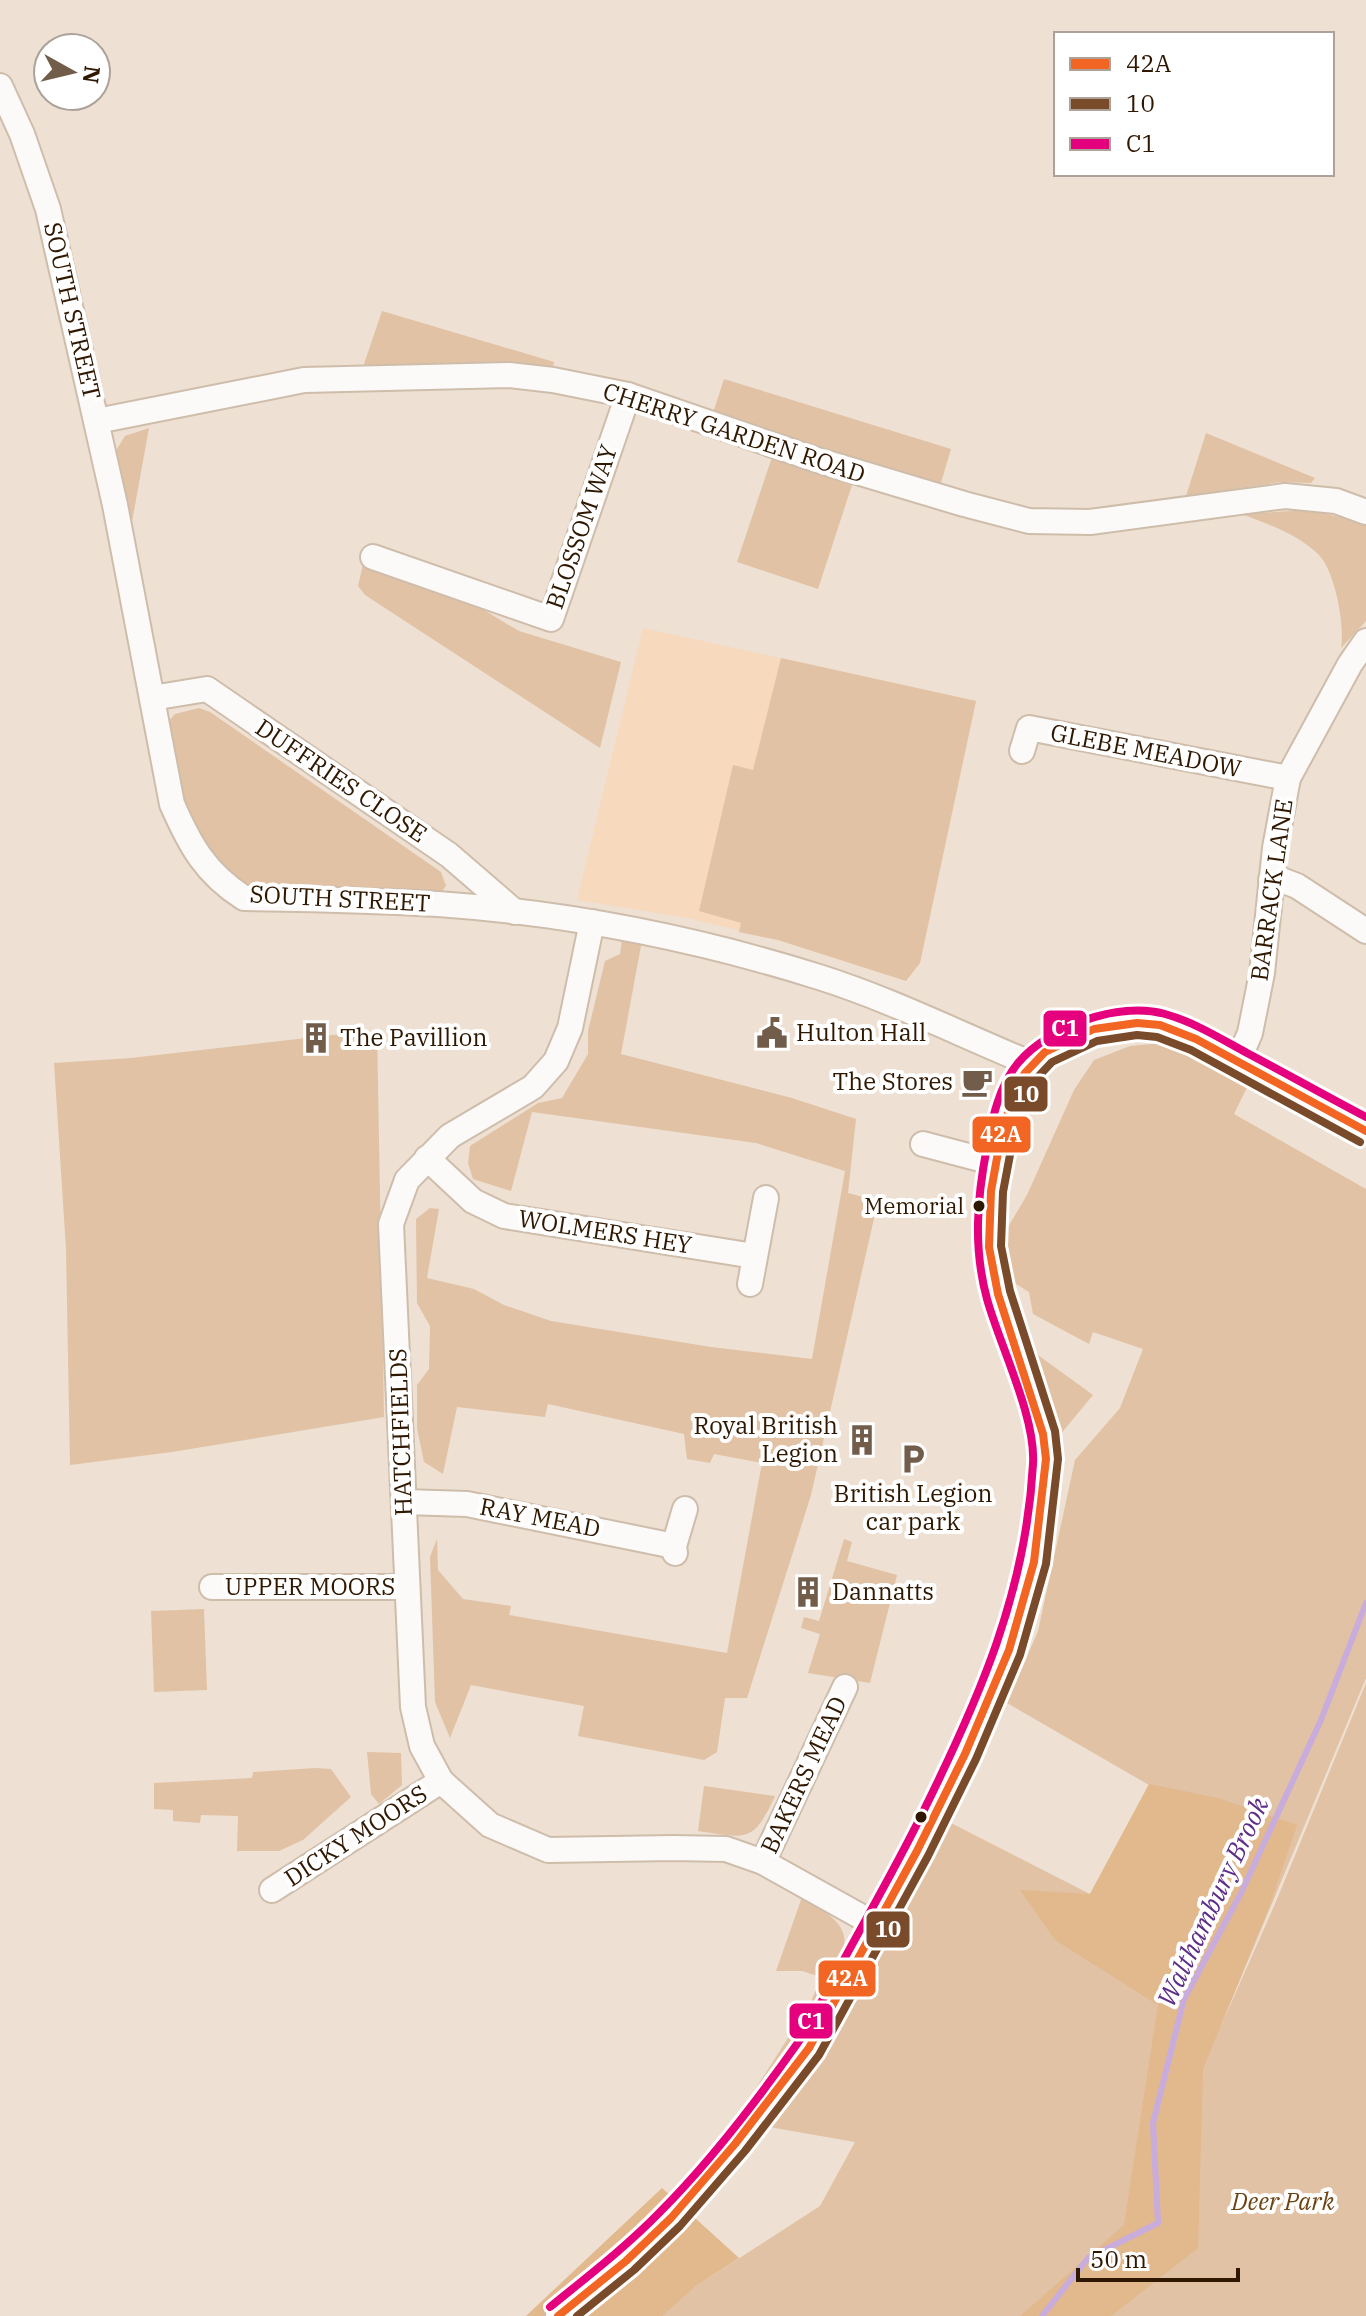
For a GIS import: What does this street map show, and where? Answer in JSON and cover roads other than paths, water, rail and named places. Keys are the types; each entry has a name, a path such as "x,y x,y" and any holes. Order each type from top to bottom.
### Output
{"street":[{"name":"SOUTH STREET","path":"0,86 22,134 48,209 97,421 172,804 188,841 223,884 244,898 440,904 592,922 668,935 821,978 887,1001 1032,1064"},
{"name":"CHERRY GARDEN ROAD","path":"97,421 304,380 509,375 628,395 814,459 1029,521 1090,522 1285,496 1336,501 1366,512"},
{"name":"BLOSSOM WAY","path":"373,557 551,619 628,395"},
{"name":"BARRACK LANE","path":"1238,1061 1250,1033 1262,973 1271,880 1288,778 1350,664 1366,641"},
{"name":"DUFFRIES CLOSE","path":"152,698 207,689 449,855 515,912"},
{"name":"GLEBE MEADOW","path":"1022,751 1029,728 1288,778"},
{"path":"1271,880 1297,886 1366,931"},
{"name":"HATCHFIELDS","path":"592,922 570,1028 556,1061 533,1087 450,1136 427,1158 407,1180 391,1224 413,1707 422,1746 441,1781 490,1825 548,1850 726,1849 763,1862 876,1925"},
{"path":"558,2316 626,2261 671,2218 735,2144 809,2048 917,1851 965,1754 1009,1650 1034,1562 1046,1459 1043,1434 998,1294 989,1247 991,1191 995,1163 1015,1089 1032,1064 1045,1052 1075,1036 1114,1024 1160,1025 1182,1032 1366,1131"},
{"path":"923,1144 995,1163"},
{"name":"WOLMERS HEY","path":"427,1158 473,1201 504,1216 754,1256"},
{"path":"750,1284 766,1198"},
{"name":"RAY MEAD","path":"404,1502 467,1504 674,1550 685,1509"},
{"name":"UPPER MOORS","path":"212,1587 407,1587"},
{"name":"BAKERS MEAD","path":"763,1862 845,1687"},
{"name":"DICKY MOORS","path":"272,1890 441,1781"}],"waterway":[{"name":"Walthambury Brook","path":"1042,2316 1088,2258 1158,2223 1153,2123 1184,1999 1241,1893 1321,1720 1366,1603"}],"place":[{"name":"Hulton Hall","path":"772,1033"},
{"name":"The Pavillion","path":"316,1038"},
{"name":"The Stores","path":"977,1082"},
{"name":"Memorial","path":"979,1206"},
{"name":"Royal British Legion","path":"862,1440"},
{"name":"British Legion car park","path":"913,1459"},
{"name":"Dannatts","path":"808,1592"}],"park label":[{"name":"Deer Park","path":"1283,2202"}]}
